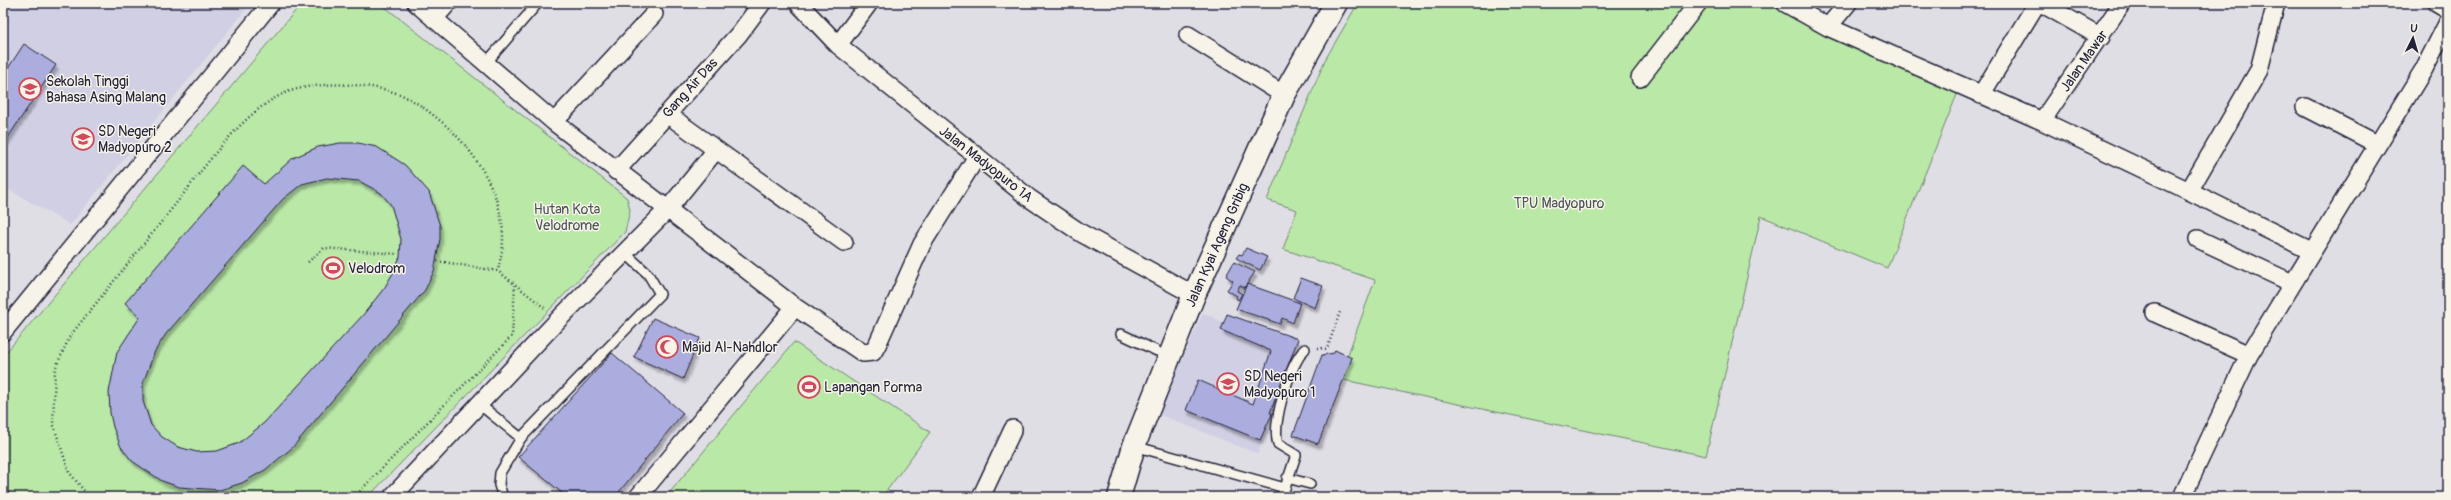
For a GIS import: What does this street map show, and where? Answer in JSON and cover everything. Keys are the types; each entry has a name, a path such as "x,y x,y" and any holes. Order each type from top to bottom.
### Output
{"main road":[{"name":"Jalan Kyai Ageng Gribig","path":"1119,497 1163,354 1194,295 1284,95 1336,3"}],"street":[{"path":"3,332 271,3"},
{"path":"416,3 554,122 616,171 668,209 795,307 863,352 873,352 922,244 976,158"},
{"path":"434,19 448,3"},
{"name":"Gang Air Das","path":"616,171 739,34 762,3"},
{"name":"Jalan Madyopuro 1A","path":"798,3 838,45 976,158 1029,198 1081,233 1194,295"},
{"path":"838,45 869,3"},
{"path":"1640,78 1698,3"},
{"path":"1785,3 1828,27 1981,94 2043,119 2311,251"},
{"path":"1828,27 1848,3"},
{"path":"1981,94 2037,3"},
{"path":"2041,3 2101,37"},
{"name":"Jalan Mawar","path":"2043,119 2101,37 2122,3"},
{"path":"2189,191 2259,70 2276,3"},
{"path":"2436,3 2448,10"},
{"path":"554,122 654,14"},
{"path":"2182,497 2249,355 2311,251 2424,69 2448,22"},
{"path":"1188,35 1284,95"},
{"path":"2305,107 2377,144"},
{"path":"667,114 844,242"},
{"path":"392,497 559,319 668,209 716,150"},
{"path":"2198,239 2292,283"},
{"path":"638,497 795,307"},
{"path":"2155,313 2249,355"},
{"path":"981,497 1013,429"}],"lane":[{"path":"486,63 538,3"},
{"path":"502,497 499,485 500,473 521,438 660,294 645,271 624,252"},
{"path":"1121,334 1163,354"},
{"path":"1134,446 1283,493 1296,455 1278,444 1275,435 1286,388 1296,361 1304,349"},
{"path":"479,404 521,438"},
{"path":"1287,478 1310,484"}],"path":[{"path":"90,497 69,472 53,423 55,369 70,336 229,138 261,108 285,93 322,86 363,86 380,88 407,98 428,110 459,136 490,184 500,216 503,238 498,271"},
{"path":"308,262 324,248 397,254"},
{"path":"436,261 498,271 559,319"},
{"path":"354,497 512,336 516,285"},
{"path":"1304,349 1327,349 1340,312"},
{"path":"330,497 334,493 346,497"}],"shaded area":[{"name":"SD Negeri Madyopuro 2","path":"3,3 251,3 70,225 3,186"},
{"name":"SD Negeri Madyopuro 1","path":"1203,313 1295,354 1258,454 1158,414"}],"green space":[{"name":"Velodrom","path":"302,3 380,3 627,198 630,210 625,232 368,497 14,497 3,487 3,356"},
{"name":"TPU Madyopuro","path":"1358,3 1803,3 1958,92 1887,268 1761,216 1706,456 1339,379 1375,280 1283,249 1297,210 1267,200 1325,60"},
{"name":"Lapangan Porma","path":"794,342 930,432 882,497 666,497"}],"building":[{"path":"24,44 56,65 3,145 3,76"},
{"path":"340,143 358,143 377,147 405,165 429,192 440,226 440,239 434,271 425,290 292,448 265,470 242,483 220,490 179,487 162,481 132,461 121,447 113,427 110,413 109,392 117,352 140,317 125,303 243,166 264,184 293,158 318,147","holes":["327,178 359,181 381,193 391,205 401,239 400,257 385,287 363,315 264,423 239,443 217,451 197,452 178,447 162,437 151,425 143,401 143,383 155,351 166,334 283,199 302,184"]},
{"path":"1246,248 1267,257 1260,270 1236,258 1239,254 1242,255"},
{"path":"1234,262 1255,272 1244,288 1240,285 1237,291 1242,294 1238,300 1236,298 1237,296 1227,290 1233,281 1226,276"},
{"path":"1301,278 1323,286 1315,308 1293,298"},
{"path":"1247,284 1300,303 1293,323 1282,318 1280,324 1236,309"},
{"path":"1227,314 1298,339 1270,413 1272,414 1260,440 1186,410 1198,380 1253,404 1271,351 1221,330"},
{"name":"Majid Al-Nahdlor","path":"653,318 700,338 683,379 634,357"},
{"path":"1335,350 1352,358 1318,444 1293,435 1322,355 1334,353"},
{"path":"612,353 683,413 615,497 567,497 518,457"}],"place":[{"name":"Sekolah Tinggi Bahasa Asing Malang","path":"30,89"},
{"name":"SD Negeri Madyopuro 2","path":"83,139"},
{"name":"Velodrom","path":"333,268"},
{"name":"Majid Al-Nahdlor","path":"667,347"},
{"name":"SD Negeri Madyopuro 1","path":"1228,384"},
{"name":"Lapangan Porma","path":"809,387"}],"park label":[{"name":"Hutan Kota Velodrome","path":"567,218"}]}
